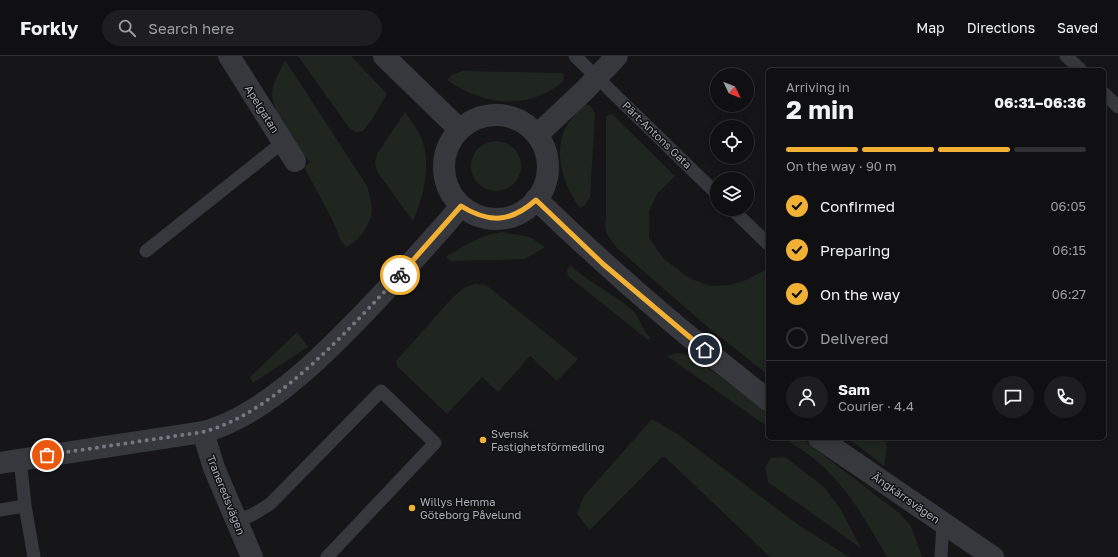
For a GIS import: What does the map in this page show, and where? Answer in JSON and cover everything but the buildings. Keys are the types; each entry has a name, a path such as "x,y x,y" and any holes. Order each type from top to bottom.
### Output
{"street":[{"name":"Apelgatan","path":"229,56 295,161"},
{"path":"384,56 459,129"},
{"path":"538,135 617,56"},
{"path":"500,114 514,118 527,125 538,135 544,147 548,161 548,175 536,200 524,211 508,217 486,218 476,215 461,206 450,193 444,177 444,159 449,142 459,129 471,120 485,115 500,114"},
{"path":"536,200 603,264 716,360 766,398"},
{"path":"10,461 203,432 218,428 235,420 270,398 328,349 387,288 461,206"},
{"name":"Traneredsvägen","path":"203,432 214,468 235,521 252,557"},
{"name":"Ängkärrsvägen","path":"822,440 993,557"}],"lane":[{"name":"Pärt-Antons Gata","path":"575,56 710,187"},
{"path":"1066,56 1079,68"},
{"path":"1106,95 1118,107"},
{"path":"146,251 283,142"},
{"path":"739,216 766,242"},
{"path":"235,521 252,515 270,504 381,391 435,443 327,557"},
{"path":"10,461 25,506 34,557"},
{"path":"0,510 25,506"},
{"path":"941,557 943,524"}],"shaded area":[{"path":"298,56 351,56 387,94 373,118 363,131 356,132 350,129"},
{"path":"285,60 367,186 372,208 370,219 360,237 351,245 346,247 341,241 332,219 304,167 310,162 281,121 274,103 272,95 273,87"},
{"path":"463,71 563,73 564,78 560,84 542,95 529,99 501,101 487,99 473,94 447,80 452,75"},
{"path":"585,104 590,105 595,114 590,197 585,205 580,208 565,181 560,161 560,151 561,141 566,127"},
{"path":"405,112 419,133 426,154 425,177 421,200 413,221 378,173 375,163 377,154"},
{"path":"612,114 675,176 657,194 649,211 649,238 664,259 689,278 710,286 730,285 746,280 766,270 766,373 703,323 617,248 609,238 605,227 606,116"},
{"path":"491,141 501,141 514,148 521,161 521,171 514,184 501,191 491,191 482,187 475,180 471,171 471,161 475,152 482,145"},
{"path":"501,232 530,237 545,247 525,259 450,261 446,257 472,242"},
{"path":"571,266 634,311 645,331 651,338 648,340 568,276 567,269"},
{"path":"475,284 486,285 578,359 557,381 530,356 498,392 482,377 447,414 397,366 396,361 452,298 464,288"},
{"path":"297,332 308,347 253,383 250,377"},
{"path":"678,353 694,357 766,411 766,426 667,356"},
{"path":"652,419 679,435 800,526 849,557 770,557 665,457 662,457 590,530 577,514 584,496"},
{"path":"787,440 804,440 899,513 911,526 922,557 887,557 857,507 848,495 815,459"},
{"path":"851,440 885,440 887,447 884,466"},
{"path":"785,457 824,487 841,510 861,548 768,482 765,468 771,458"}],"way so far":[{"path":"47,455 165,439 203,432 218,428 235,420 270,398 328,349 400,275"}],"place":[{"name":"Svensk Fastighetsförmedling","path":"483,440"},
{"name":"Willys Hemma Göteborg Påvelund","path":"412,508"}],"route":[{"path":"400,275 461,206 476,215 491,219 508,217 524,211 536,200 603,264 705,350"}]}
